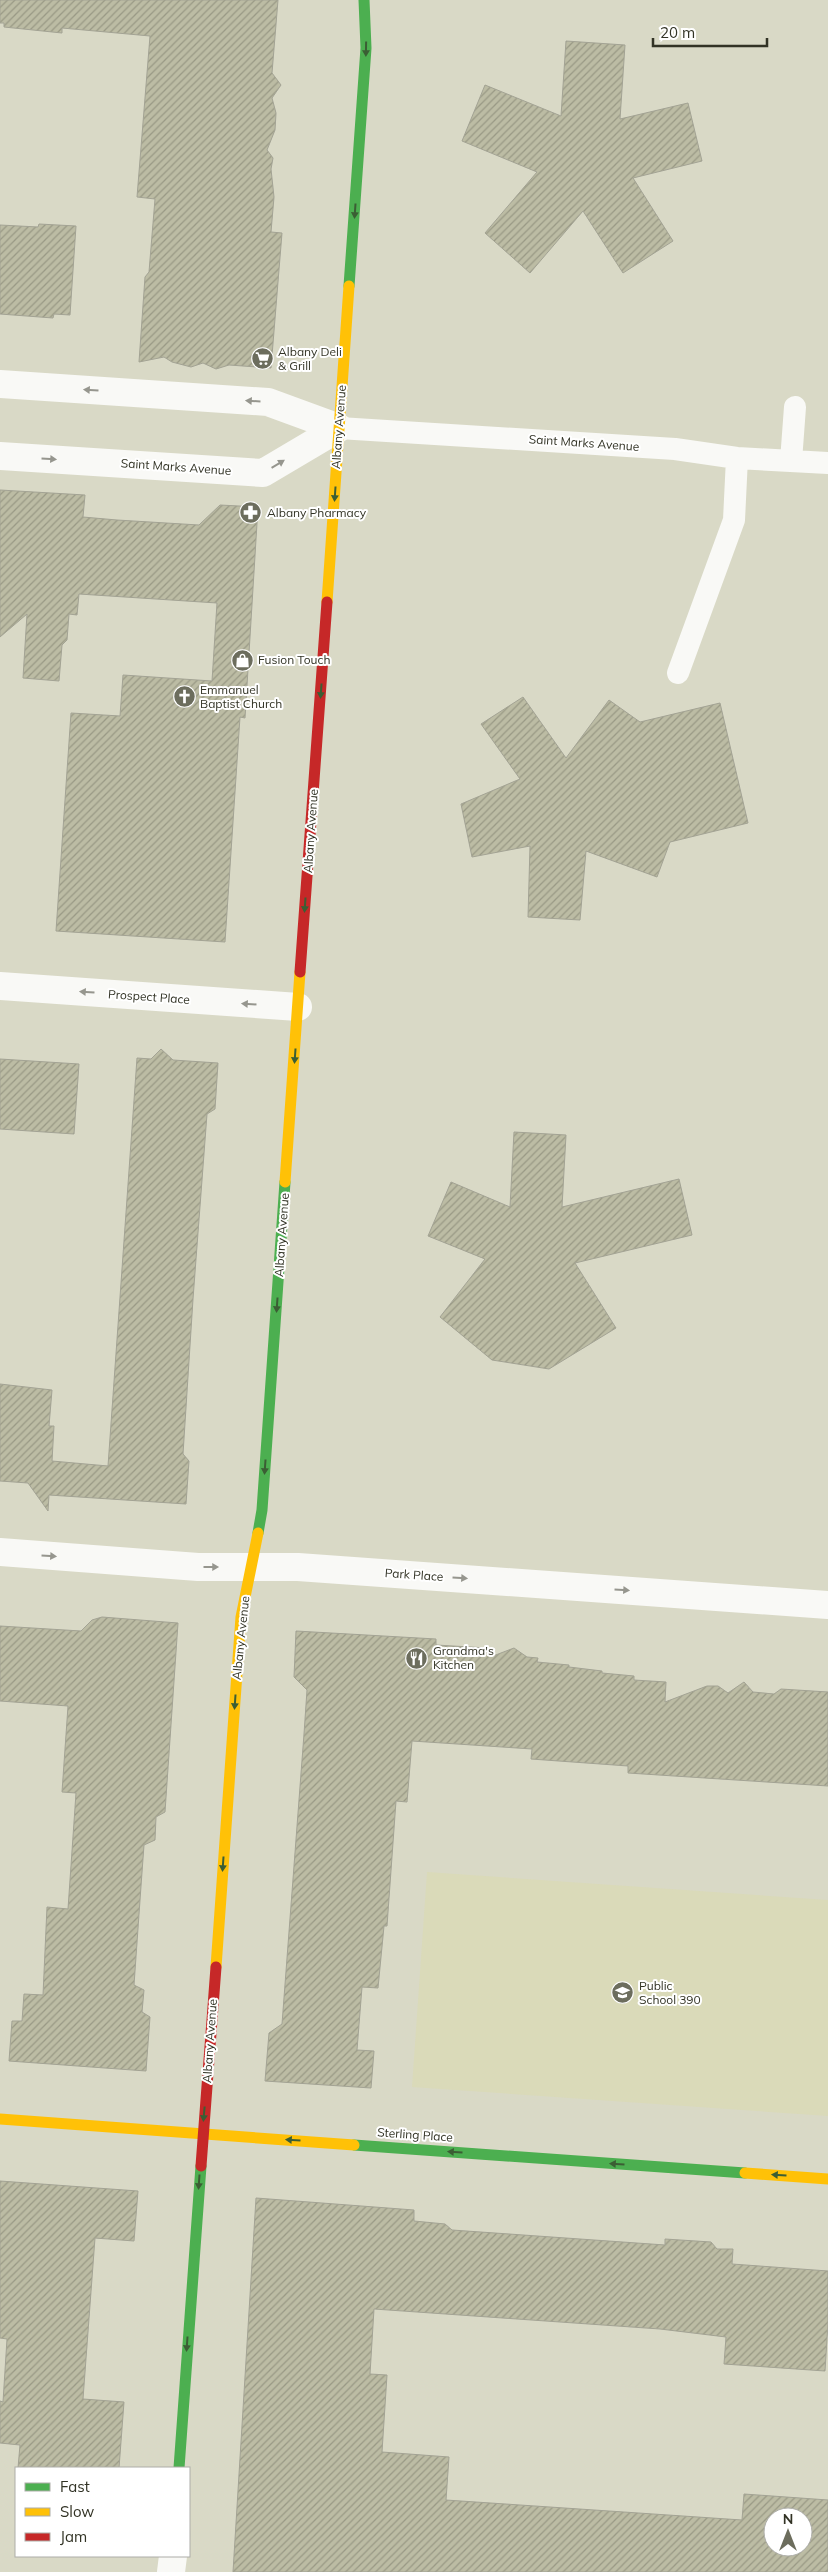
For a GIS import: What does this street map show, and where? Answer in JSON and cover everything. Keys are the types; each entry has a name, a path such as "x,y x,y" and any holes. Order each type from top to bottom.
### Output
{"street":[{"name":"Albany Avenue","path":"179,2467 241,1617 262,1510 366,48 364,0"},
{"name":"Saint Marks Avenue","path":"0,384 268,402 339,428"},
{"name":"Saint Marks Avenue","path":"0,456 263,473 339,428"},
{"name":"Prospect Place","path":"0,986 298,1007"},
{"name":"Park Place","path":"0,1552 198,1567 298,1567 828,1605"},
{"name":"Sterling Place","path":"0,2119 828,2179"},
{"path":"172,2572 173,2557"}],"lane":[{"path":"791,461 795,407"},
{"name":"Saint Marks Avenue","path":"339,428 675,449 738,458 828,463"},
{"path":"678,673 734,520 738,458"}],"shaded area":[{"name":"Public School 390","path":"427,1872 828,1900 828,2116 412,2087"}],"building":[{"path":"0,0 278,0 272,73 281,85 272,98 276,113 275,130 267,150 273,158 271,169 274,197 271,232 282,233 271,368 229,365 216,369 203,363 191,367 172,362 164,357 139,362 145,277 149,272 155,199 137,197 150,36 62,28 62,33 4,27 4,23 0,23"},
{"path":"566,41 625,45 620,119 688,103 702,161 633,178 673,241 623,273 583,211 530,273 485,233 537,172 462,141 485,85 561,116"},
{"path":"39,224 76,226 70,315 54,314 53,318 0,314 0,225 38,227"},
{"path":"0,490 85,495 83,517 117,520 199,525 220,505 258,507 245,718 240,717 225,942 56,931 71,713 120,716 123,675 212,681 217,603 79,594 77,615 69,614 67,640 62,645 59,681 23,678 27,614 0,637"},
{"path":"523,697 566,758 609,700 640,722 720,703 748,823 670,842 657,877 586,851 580,920 528,917 530,846 472,857 461,804 520,779 481,724"},
{"path":"161,1049 173,1060 218,1063 215,1109 207,1114 193,1299 183,1454 189,1461 186,1504 49,1495 48,1511 28,1483 0,1481 0,1384 52,1390 49,1426 54,1426 52,1461 108,1466 137,1058 151,1059"},
{"path":"0,1059 79,1064 74,1134 0,1129"},
{"path":"514,1132 566,1135 562,1207 679,1179 692,1235 575,1263 616,1328 549,1369 492,1360 440,1317 485,1259 428,1236 451,1182 510,1207"},
{"path":"102,1617 178,1623 165,1812 156,1817 155,1840 144,1845 141,1886 134,1985 144,1990 142,2012 150,2017 146,2071 9,2061 12,2021 22,2021 24,1994 43,1995 47,1907 68,1909 76,1793 62,1792 68,1706 0,1701 0,1626 81,1631 92,1620"},
{"path":"296,1631 436,1639 436,1645 487,1648 493,1656 514,1648 527,1657 538,1658 537,1662 569,1665 569,1667 602,1671 602,1673 634,1676 634,1680 666,1682 665,1702 707,1686 718,1686 728,1693 744,1682 753,1692 774,1694 781,1689 828,1692 828,1786 628,1773 628,1766 531,1759 532,1749 412,1741 407,1802 396,1801 387,1926 384,1926 378,1988 362,1987 357,2050 374,2051 371,2088 265,2081 269,2033 282,2024 304,1734 307,1690 294,1677"},
{"path":"0,2181 138,2191 134,2241 95,2238 83,2399 124,2402 119,2467 18,2467 20,2445 0,2443 0,2401 3,2402 7,2339 0,2338"},
{"path":"256,2198 414,2210 414,2221 445,2224 452,2230 665,2245 665,2239 711,2242 717,2249 733,2249 732,2264 828,2271 828,2323 825,2371 724,2364 726,2337 660,2329 374,2309 370,2374 387,2375 382,2452 449,2457 446,2500 742,2520 744,2494 828,2500 828,2572 233,2572"}],"traffic: fast":[{"path":"349,286 366,48 364,0"},
{"path":"258,1533 262,1510 285,1182"},
{"path":"354,2145 745,2173"},
{"path":"179,2467 201,2166"}],"traffic: slow":[{"path":"327,602 349,286"},
{"path":"285,1182 300,972"},
{"path":"216,1967 241,1617 258,1533"},
{"path":"0,2119 354,2145"},
{"path":"745,2173 828,2179"}],"traffic: jam":[{"path":"300,972 327,602"},
{"path":"201,2166 216,1967"}],"place":[{"name":"Albany Deli & Grill","path":"262,359"},
{"name":"Albany Pharmacy","path":"251,513"},
{"name":"Fusion Touch","path":"242,660"},
{"name":"Emmanuel Baptist Church","path":"184,697"},
{"name":"Grandma's Kitchen","path":"417,1658"},
{"name":"Public School 390","path":"623,1993"}]}
